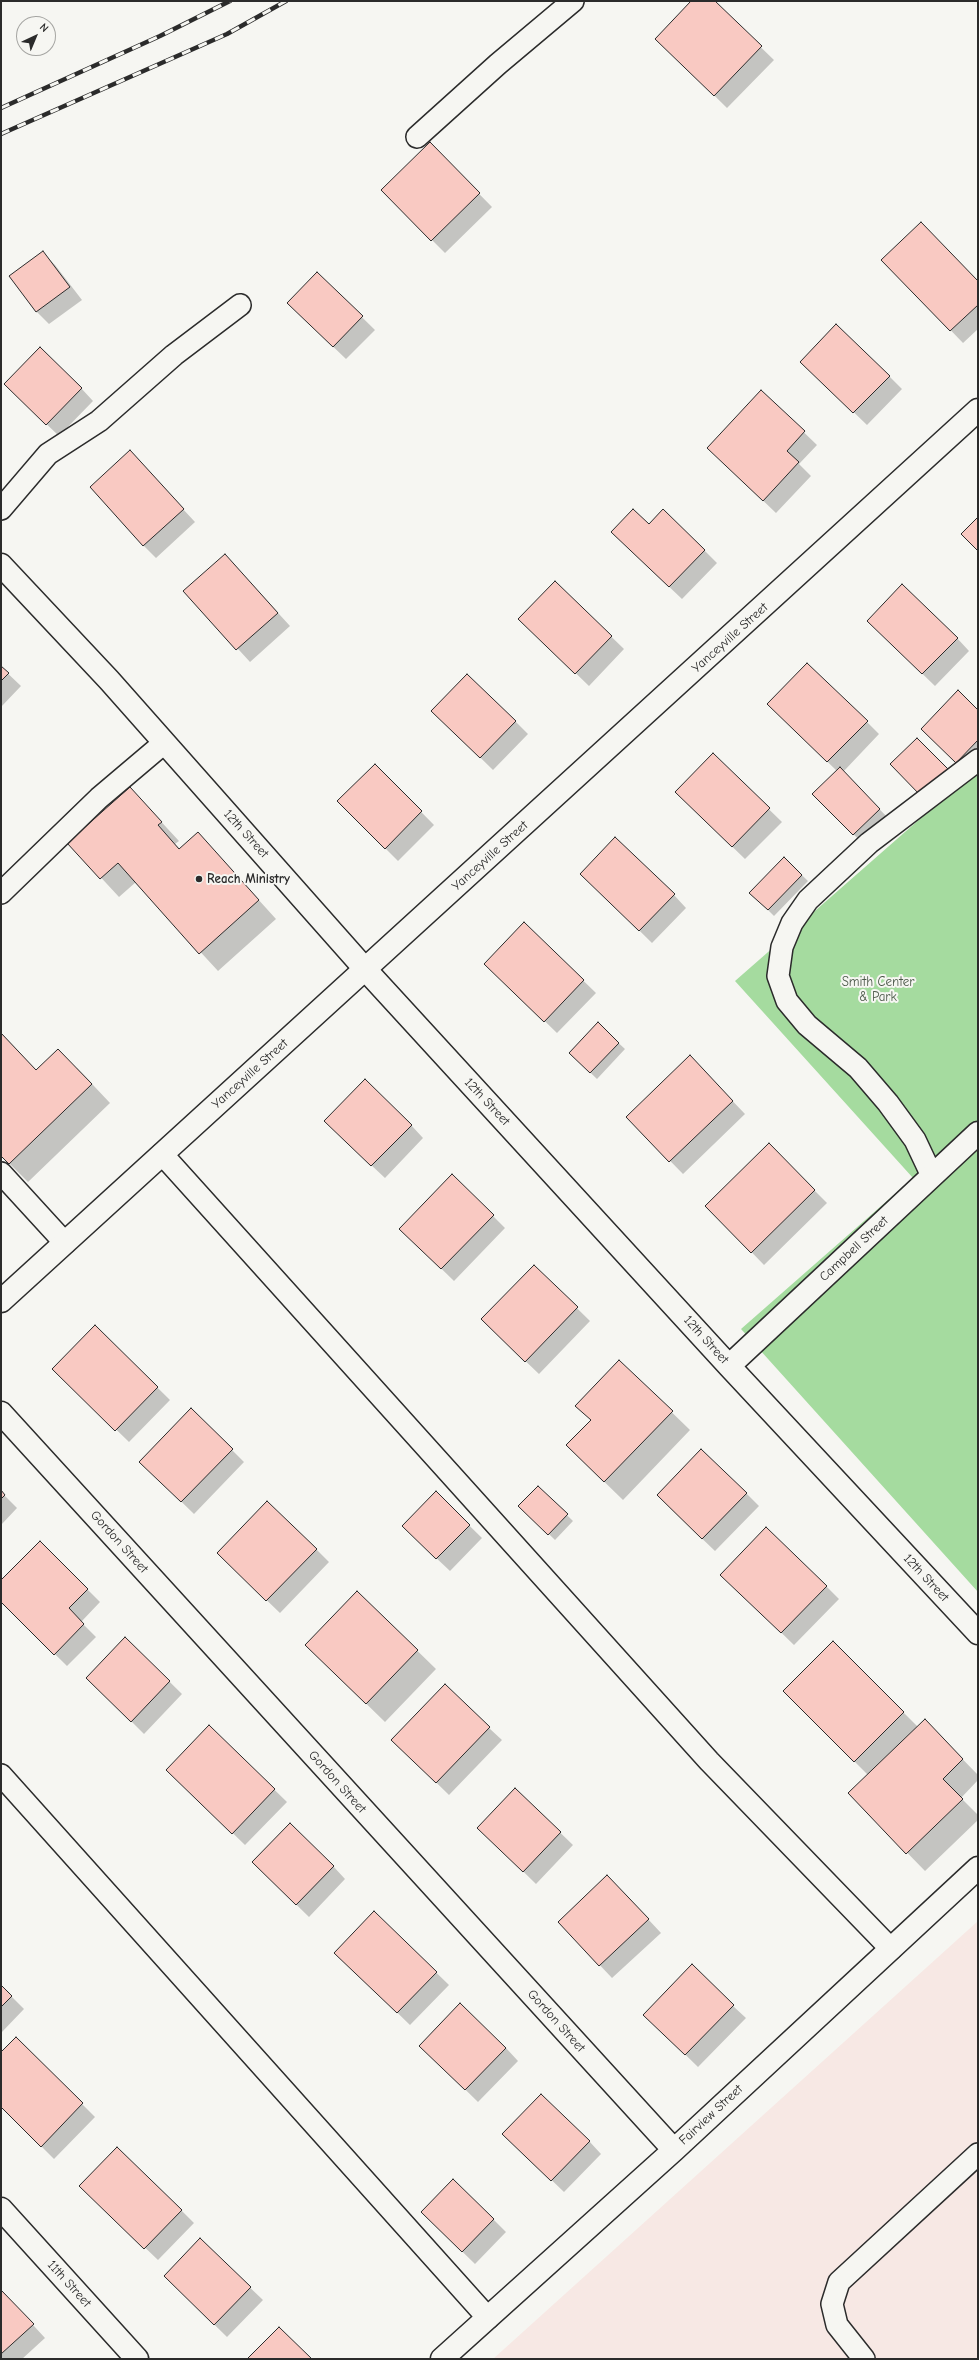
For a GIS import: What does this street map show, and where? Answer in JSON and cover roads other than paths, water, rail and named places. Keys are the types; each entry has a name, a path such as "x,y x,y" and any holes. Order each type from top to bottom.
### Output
{"street":[{"name":"Yanceyville Street","path":"1,1301 978,410"},
{"name":"12th Street","path":"1,565 109,680 365,969 729,1366 978,1633"},
{"name":"Campbell Street","path":"729,1366 978,1132"},
{"name":"Gordon Street","path":"1,1413 674,2150"},
{"name":"Fairview Street","path":"442,2359 674,2150 978,1868"},
{"name":"11th Street","path":"1,2209 137,2359"}],"lane":[{"path":"417,137 498,64 573,1"},
{"path":"1,509 48,454 99,421 174,355 240,305"},
{"path":"1,893 99,798 164,743"},
{"path":"932,1176 914,1140 888,1103 858,1068 807,1025 787,1001 778,976 782,947 792,923 808,900 868,843 978,760"},
{"path":"162,1154 709,1761 891,1949"},
{"path":"1,1173 65,1243"},
{"path":"1,1775 488,2318"},
{"path":"864,2359 837,2325 832,2304 839,2282 852,2268 978,2154"}],"railway":[{"path":"1,108 160,36 230,1"},
{"path":"1,134 227,34 286,1"}],"place":[{"name":"Reach Ministry","path":"199,879"}],"park label":[{"name":"Smith Center & Park","path":"878,990"}]}
